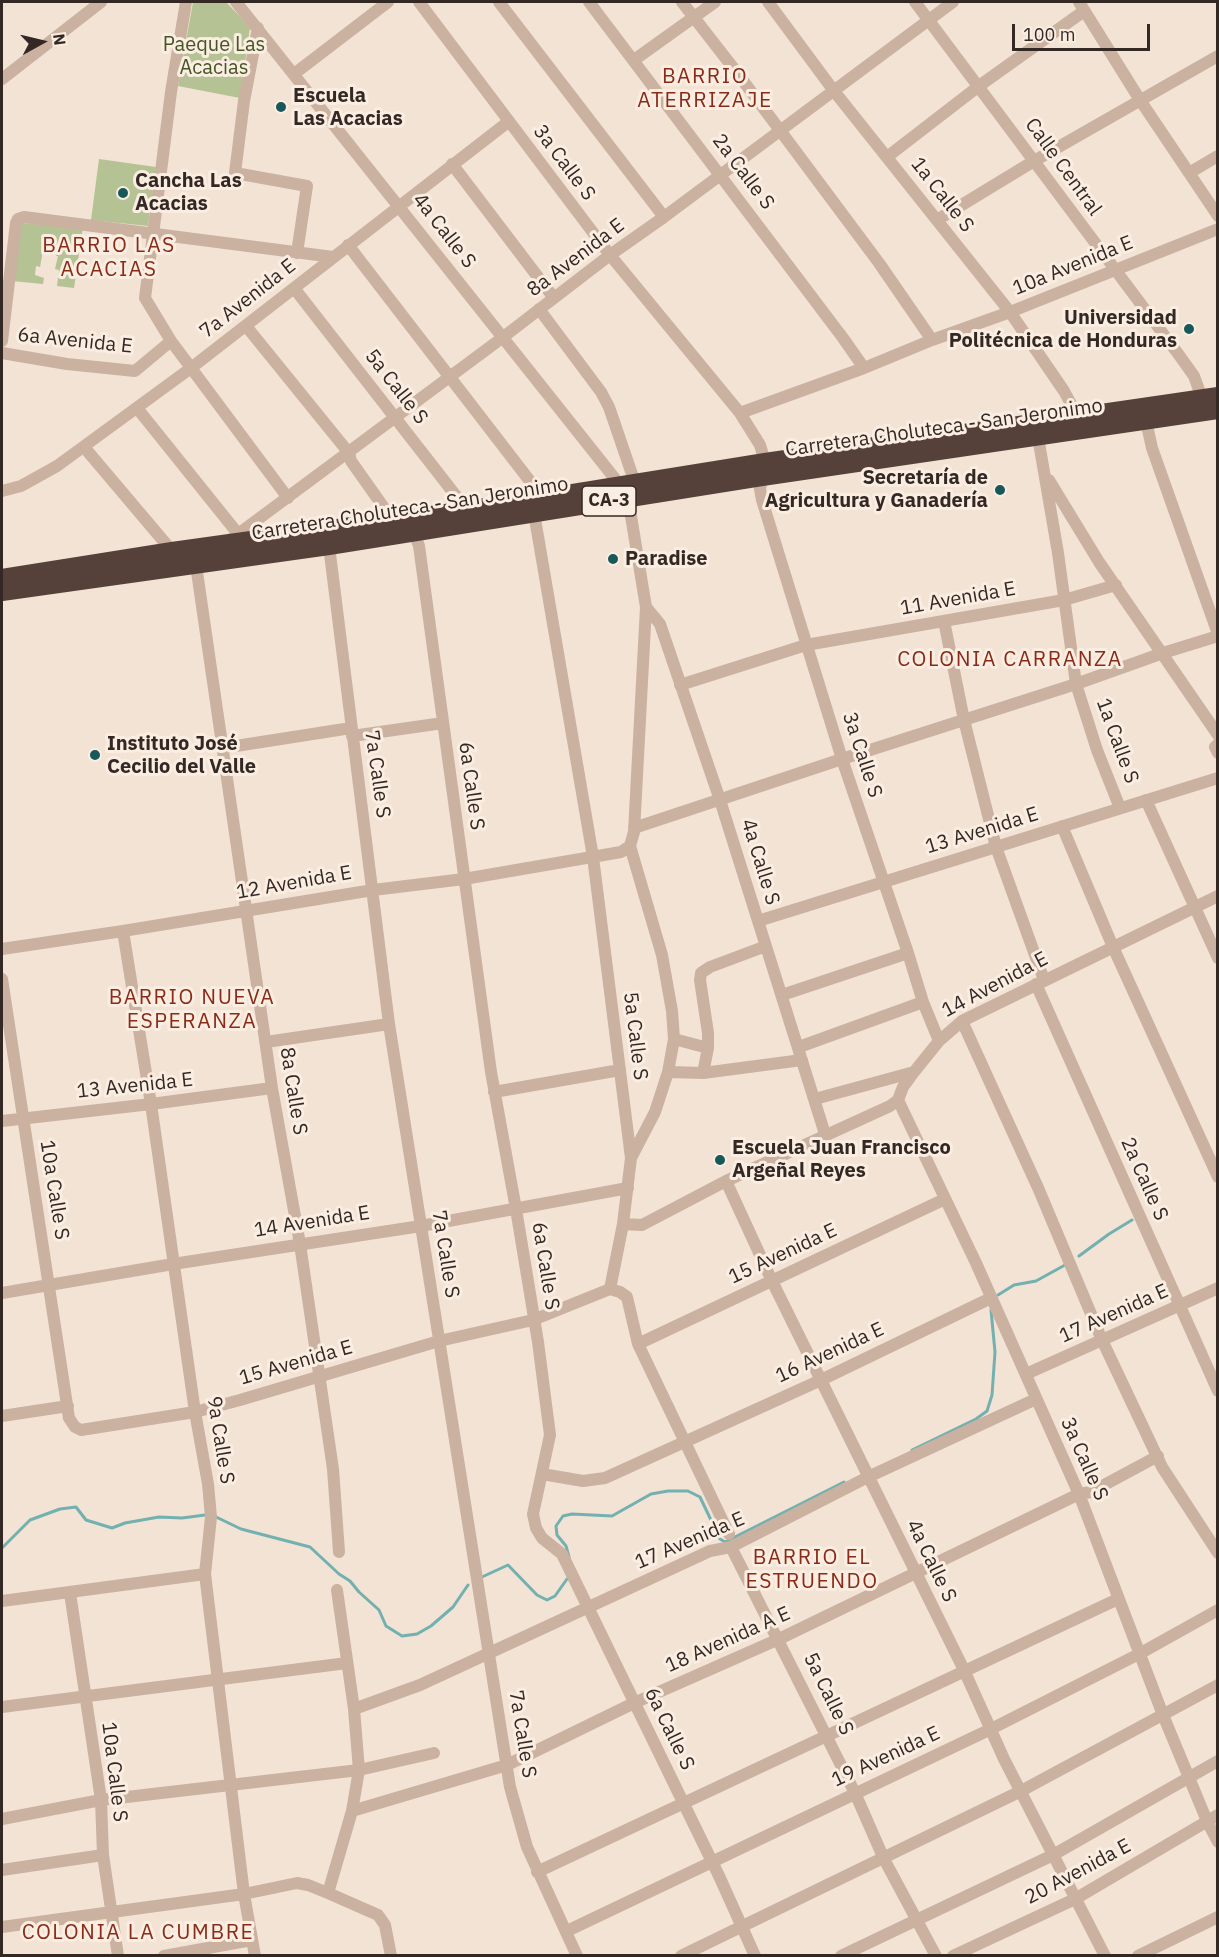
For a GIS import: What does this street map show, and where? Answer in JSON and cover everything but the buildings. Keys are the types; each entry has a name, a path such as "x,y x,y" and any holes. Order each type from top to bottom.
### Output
{"highway":[{"name":"Carretera Choluteca - San Jeronimo","path":"764,470 1078,417 1211,404"},
{"name":"Carretera Choluteca - San Jeronimo","path":"2,592 329,546 404,529 628,489 1038,437 1146,421 1211,404"},
{"name":"Carretera Choluteca - San Jeronimo","path":"2,578 223,544 404,529 467,510 538,505"}],"street":[{"path":"2,79 84,6 101,2"},
{"path":"186,2 171,92 145,298 171,341 288,498"},
{"name":"4a Calle S","path":"236,2 502,338 628,489 646,607 634,828 626,849"},
{"path":"294,74 388,2"},
{"name":"3a Calle S","path":"419,2 610,255 740,413 760,445 764,470 760,489 762,500 842,759 923,1002 939,1041"},
{"path":"499,2 664,218"},
{"name":"2a Calle S","path":"589,2 864,368"},
{"path":"682,2 879,263 932,340"},
{"path":"634,60 715,2"},
{"name":"1a Calle S","path":"768,2 834,91 1010,312 1064,391 1078,417"},
{"name":"Calle Central","path":"915,2 1179,355 1211,404"},
{"name":"8a Avenida E","path":"223,544 239,535 610,255 664,218 954,2"},
{"path":"887,157 1081,6 1140,100 1218,216"},
{"path":"258,28 244,101 235,173 307,186 297,253"},
{"path":"937,220 1034,161 1218,56"},
{"name":"7a Avenida E","path":"2,491 21,486 57,466 84,447 246,326 508,122"},
{"path":"1189,173 1218,156"},
{"path":"452,165 554,298"},
{"path":"2,341 16,223 18,219 24,217 333,257"},
{"name":"10a Avenida E","path":"740,413 1010,312 1218,229"},
{"path":"348,245 450,377 538,505"},
{"name":"5a Calle S","path":"294,288 467,510"},
{"path":"539,309 609,406 628,489"},
{"path":"246,326 349,453 356,468 387,512 404,529"},
{"name":"6a Avenida E","path":"2,353 66,364 135,370 171,341"},
{"path":"137,408 239,535"},
{"path":"634,828 1076,684 1218,635 1152,448 1146,421"},
{"name":"1a Calle S","path":"1038,437 1058,553 1076,684 1097,750 1120,808"},
{"path":"84,447 172,551"},
{"path":"1045,474 1116,585 1218,735"},
{"name":"5a Calle S","path":"538,505 593,857 631,1158 623,1224 610,1290"},
{"name":"6a Calle S","path":"404,529 419,546 494,1092 516,1209 550,1435 533,1514 536,1528 542,1538 562,1554 755,1956"},
{"name":"7a Calle S","path":"329,546 389,1024 510,1786 527,1847 577,1956"},
{"name":"8a Calle S","path":"196,565 245,911 272,1089 300,1244 333,1469 339,1552"},
{"name":"11 Avenida E","path":"680,685 806,645 1064,600 1116,585"},
{"name":"4a Calle S","path":"646,607 660,624 720,800 825,1134"},
{"name":"2a Calle S","path":"944,621 964,720 996,847 1040,982 1179,1306 1218,1391"},
{"path":"223,748 443,723"},
{"path":"1218,744 1215,747 1218,753"},
{"name":"13 Avenida E","path":"758,921 1218,778"},
{"name":"1a Calle S","path":"1146,800 1218,958"},
{"path":"1062,826 1113,947 1218,1177"},
{"path":"626,849 662,955 672,1011 674,1039 668,1072 656,1112 631,1158"},
{"name":"12 Avenida E","path":"2,949 373,890 465,879 593,857 626,849"},
{"name":"14 Avenida E","path":"898,1100 903,1087 939,1041 962,1021 1218,897"},
{"name":"9a Calle S","path":"123,931 151,1104 195,1412 208,1484 211,1517 205,1575 244,1894 255,1956"},
{"path":"703,1073 708,1048 708,1033 700,980 701,973 710,967 766,946"},
{"path":"782,995 908,953"},
{"name":"10a Calle S","path":"2,979 69,1406"},
{"path":"668,1072 703,1073 800,1053 923,1002"},
{"path":"962,1021 1039,1190 1102,1340 1162,1467 1218,1553"},
{"path":"266,1042 389,1024"},
{"path":"674,1039 708,1048"},
{"path":"494,1092 620,1070"},
{"path":"815,1099 914,1072"},
{"name":"13 Avenida E","path":"2,1121 272,1089"},
{"path":"623,1224 642,1226 726,1181 898,1100"},
{"name":"3a Calle S","path":"898,1100 1026,1374 1078,1494 1162,1715 1189,1778 1212,1818 1218,1842"},
{"name":"4a Calle S","path":"726,1181 772,1281 964,1670 1004,1759 1105,1956"},
{"name":"14 Avenida E","path":"2,1293 421,1226 628,1188"},
{"name":"15 Avenida E","path":"638,1344 945,1199"},
{"name":"17 Avenida E","path":"1026,1374 1218,1288"},
{"path":"610,1290 620,1292 627,1297 638,1344 729,1534"},
{"name":"15 Avenida E","path":"69,1406 69,1418 75,1427 81,1430 195,1412 439,1341 533,1320 610,1290"},
{"name":"16 Avenida E","path":"542,1474 583,1481 605,1478 821,1380 991,1298"},
{"name":"17 Avenida E","path":"354,1709 420,1685 490,1655 588,1606 710,1551 731,1547 868,1477 1036,1399"},
{"path":"2,1416 69,1406"},
{"name":"18 Avenida A E","path":"352,1812 507,1764 634,1703 779,1640 1078,1494 1091,1492 1158,1456"},
{"name":"5a Calle S","path":"731,1547 855,1793 884,1859 936,1956"},
{"path":"2,1601 205,1575"},
{"path":"328,1893 352,1812 359,1770 354,1709 337,1590"},
{"name":"10a Calle S","path":"70,1593 100,1800 103,1855 118,1956"},
{"path":"537,1872 1118,1599"},
{"name":"19 Avenida E","path":"567,1931 991,1729 1139,1654 1218,1610"},
{"path":"2,1707 347,1663"},
{"path":"681,1956 1021,1791 1218,1685"},
{"path":"2,1819 100,1800 359,1770 434,1753"},
{"path":"841,1956 1053,1855 1218,1761"},
{"name":"20 Avenida E","path":"952,1956 1075,1899 1212,1818"},
{"path":"2,1870 103,1855"},
{"path":"2,1927 244,1894 297,1883 308,1885 378,1915 386,1925 390,1956"},
{"path":"1138,1956 1218,1917"},
{"path":"164,1956 252,1940"}],"green space":[{"name":"Paeque Las Acacias","path":"193,2 226,2 250,27 240,98 178,86"},
{"name":"Cancha Las Acacias","path":"99,159 156,167 148,226 91,220"},
{"path":"21,223 83,227 74,288 57,286 59,270 55,269 58,256 56,256 57,247 44,245 40,267 36,266 35,275 44,278 43,284 12,281"}],"waterway":[{"path":"1079,1256 1132,1220"},
{"path":"998,1295 1014,1285 1036,1281 1065,1265"},
{"path":"912,1450 976,1419 987,1411 992,1395 995,1352 991,1310"},
{"path":"569,1557 566,1546 557,1535 556,1526 563,1516 572,1514 612,1516 651,1494 688,1491 700,1497 720,1539 725,1542 844,1482"},
{"path":"2,1548 30,1520 60,1509 76,1507 86,1520 112,1528 125,1523 159,1517 182,1518 205,1515"},
{"path":"214,1516 241,1529 310,1547 350,1581 379,1610 386,1626 402,1636 417,1634 431,1626 453,1607 468,1585"},
{"path":"482,1577 508,1565 537,1595 547,1600 555,1596 567,1579"}],"place":[{"name":"Escuela Las Acacias","path":"281,107"},
{"name":"Cancha Las Acacias","path":"123,193"},
{"name":"Universidad Politécnica de Honduras","path":"1189,329"},
{"name":"Secretaría de Agricultura y Ganadería","path":"1000,490"},
{"name":"Paradise","path":"613,559"},
{"name":"Instituto José Cecilio del Valle","path":"95,755"},
{"name":"Escuela Juan Francisco Argeñal Reyes","path":"720,1160"}],"district":[{"name":"BARRIO ATERRIZAJE","path":"705,89"},
{"name":"BARRIO LAS ACACIAS","path":"109,258"},
{"name":"COLONIA CARRANZA","path":"1010,660"},
{"name":"BARRIO NUEVA ESPERANZA","path":"192,1010"},
{"name":"BARRIO EL ESTRUENDO","path":"812,1570"},
{"name":"COLONIA LA CUMBRE","path":"138,1933"}]}
